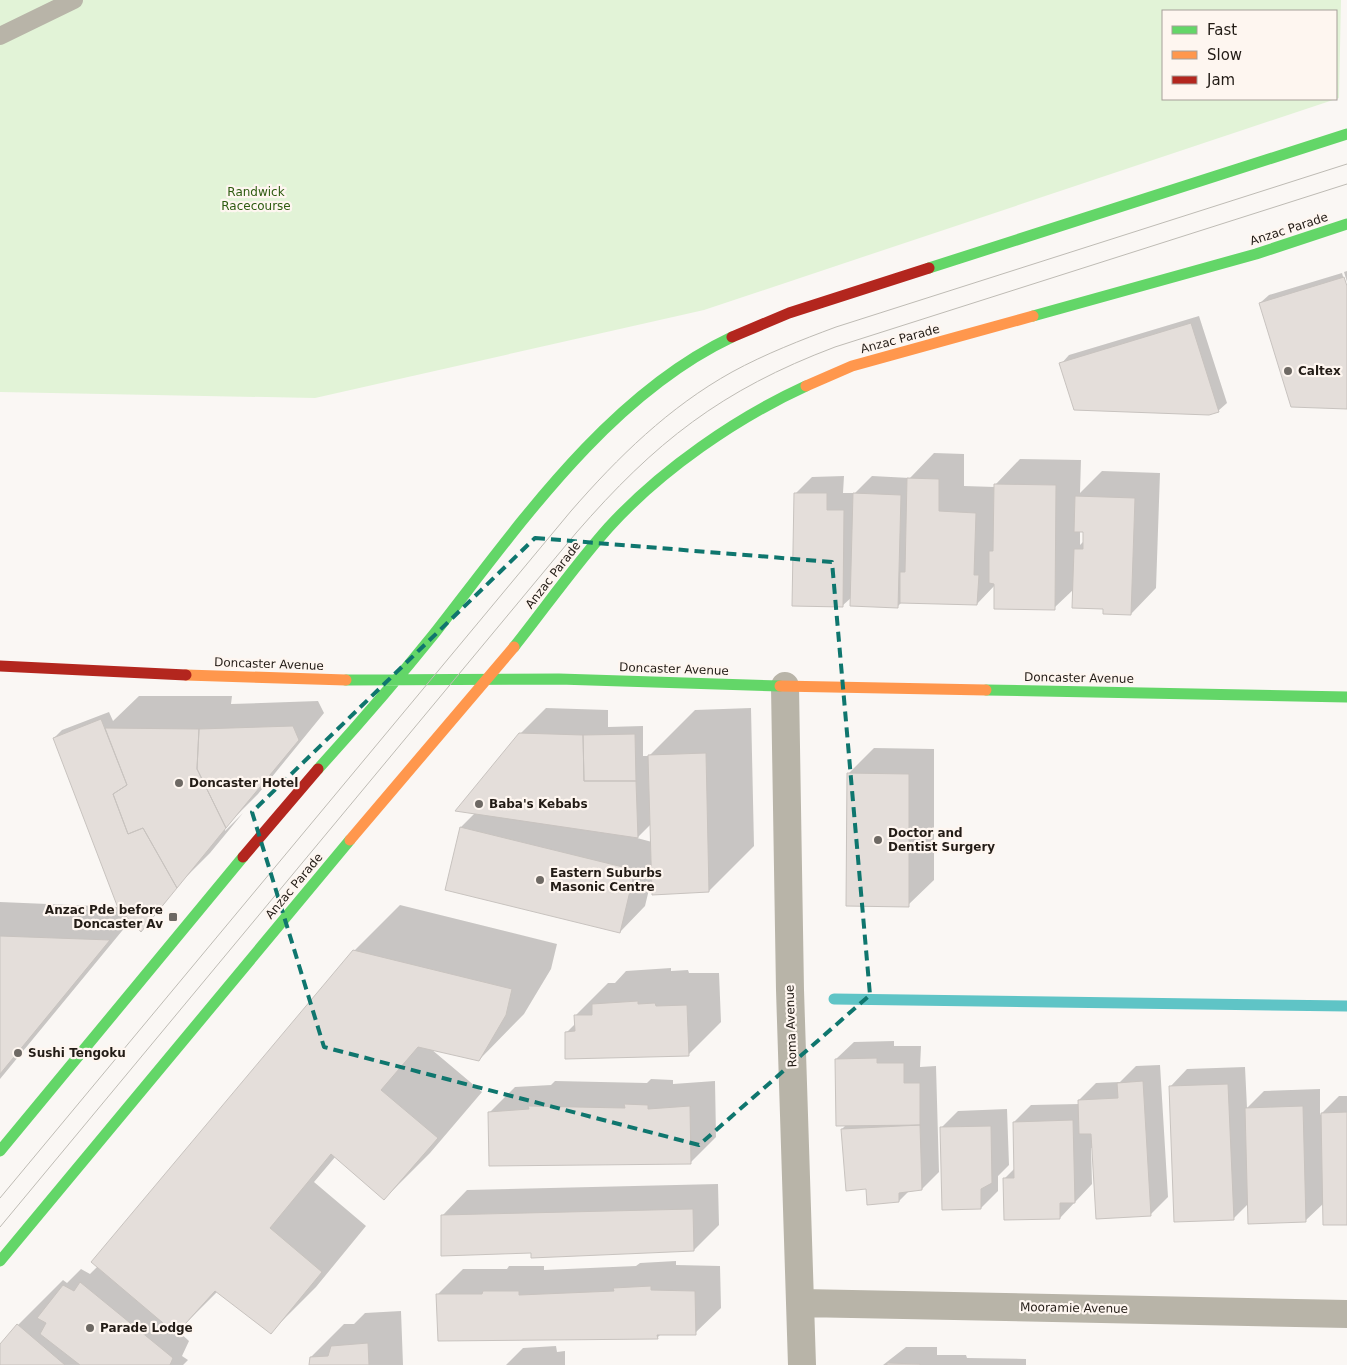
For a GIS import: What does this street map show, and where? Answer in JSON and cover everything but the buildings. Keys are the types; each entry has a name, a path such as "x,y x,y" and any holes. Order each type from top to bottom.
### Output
{"main road":[{"path":"0,1151 281,812 397,679 480,572 581,453 613,419 642,395 710,349 788,313 1347,134"},
{"name":"Anzac Parade","path":"0,1261 339,853 489,679 609,527 667,473 706,443 773,400 852,366 1247,257 1347,224"},
{"name":"Doncaster Avenue","path":"0,666 304,680 559,679 785,686 1347,698"}],"street":[{"name":"Roma Avenue","path":"785,686 790,990 802,1365"},
{"name":"Mooramie Avenue","path":"801,1303 1347,1314"}],"lane":[{"path":"0,36 74,0"}],"highlighted area":[{"path":"535,538 832,562 870,995 699,1145 324,1047 252,812"}],"green space":[{"name":"Randwick Racecourse","path":"0,0 1341,0 1339,98 1337,99 1337,10 1162,10 1162,100 1333,100 704,310 315,398 0,392"}],"waterway":[{"path":"834,999 1347,1006"}],"tram line":[{"path":"0,1198 571,511 607,471 666,417 709,386 745,365 836,327 1347,164"},
{"path":"0,1227 576,533 634,472 663,445 692,422 758,381 835,347 1347,184"}],"traffic: fast":[{"path":"929,268 1347,134"},
{"path":"1033,316 1256,254 1347,224"},
{"path":"318,769 406,668 498,551 567,468 644,393 687,362 732,337"},
{"path":"514,647 596,541 652,485 701,447 727,430 806,386"},
{"path":"346,680 559,679 780,686"},
{"path":"986,690 1347,697"},
{"path":"0,1261 350,840"},
{"path":"0,1151 243,857"}],"traffic: slow":[{"path":"806,386 852,366 1033,316"},
{"path":"350,840 514,647"},
{"path":"186,675 346,680"},
{"path":"780,686 986,690"}],"traffic: jam":[{"path":"732,337 789,313 929,268"},
{"path":"0,666 186,675"},
{"path":"243,857 318,769"}],"place":[{"name":"Caltex","path":"1288,371"},
{"name":"Doncaster Hotel","path":"179,783"},
{"name":"Baba's Kebabs","path":"479,804"},
{"name":"Doctor and Dentist Surgery","path":"878,840"},
{"name":"Eastern Suburbs Masonic Centre","path":"540,880"},
{"name":"Anzac Pde before Doncaster Av","path":"173,917"},
{"name":"Sushi Tengoku","path":"18,1053"},
{"name":"Parade Lodge","path":"90,1328"}]}
